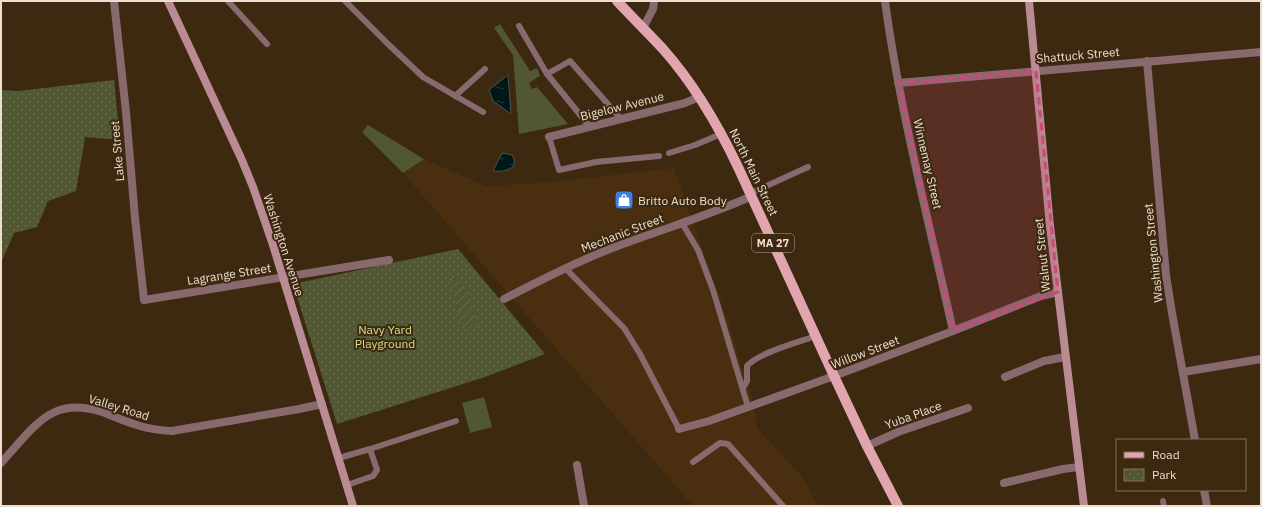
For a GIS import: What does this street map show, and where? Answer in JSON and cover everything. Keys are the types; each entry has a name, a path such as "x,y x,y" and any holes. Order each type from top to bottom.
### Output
{"main road":[{"name":"North Main Street","path":"617,1 672,60 722,134 867,446 898,506"}],"street":[{"name":"Lake Street","path":"114,1 144,300"},
{"name":"Washington Avenue","path":"168,1 253,187 353,506"},
{"path":"643,28 653,9 654,1"},
{"name":"Winnemay Street","path":"885,1 898,83 953,331"},
{"name":"Walnut Street","path":"1030,1 1048,201 1065,357 1084,506"},
{"name":"Shattuck Street","path":"898,83 1261,52"},
{"name":"Washington Street","path":"1147,62 1166,275 1195,439"},
{"name":"Bigelow Avenue","path":"550,137 685,103 699,98"},
{"name":"Mechanic Street","path":"504,299 622,244 717,210 751,194"},
{"name":"Lagrange Street","path":"144,300 389,260"},
{"name":"Willow Street","path":"679,429 708,422 953,331 1041,296 1058,292"},
{"path":"1005,377 1044,361 1065,357"},
{"path":"1182,372 1261,359"},
{"name":"Valley Road","path":"1,463 38,423 53,412 62,409 84,407 142,428 172,431 322,404"},
{"name":"Yuba Place","path":"867,446 898,432 968,408"},
{"path":"577,465 584,506"},
{"path":"1004,483 1063,469 1079,467"},
{"path":"1204,491 1207,506"}],"lane":[{"path":"228,1 267,44"},
{"path":"345,1 423,77 483,112"},
{"path":"520,26 548,74 590,127"},
{"path":"548,74 570,61 621,119"},
{"path":"455,96 485,69"},
{"path":"669,154 722,134"},
{"path":"550,137 559,170 596,162 659,156"},
{"path":"751,194 808,167"},
{"path":"682,223 698,250 713,290 748,407"},
{"path":"566,269 624,328 640,354 679,429"},
{"path":"743,388 747,382 747,366 753,360 764,354 816,336"},
{"path":"339,458 456,421"},
{"path":"693,462 720,443 728,444 783,506"},
{"path":"347,484 372,476 377,470 370,449"}],"highlighted area":[{"path":"1036,71 1058,292 953,331 898,83"}],"shaded area":[{"path":"424,159 486,186 550,182 674,168 729,324 755,409 757,428 802,476 818,506 693,506 403,173"}],"green space":[{"path":"500,24 530,71 537,68 540,76 529,83 532,89 537,87 568,124 519,134 513,55 494,28"},
{"path":"114,80 120,140 85,137 76,191 48,201 37,227 14,233 1,263 1,90 18,91"},
{"path":"368,125 424,159 403,173 362,132"},
{"name":"Navy Yard Playground","path":"458,249 545,354 485,377 337,424 293,284"},
{"path":"453,274 467,290 474,308 475,322 463,333 449,278"},
{"path":"484,397 492,427 470,433 462,403"}],"water":[{"path":"508,75 511,114 493,101 489,90"},
{"path":"502,153 512,155 514,159 514,166 504,171 493,171"}],"place":[{"name":"Britto Auto Body","path":"624,200"}]}
